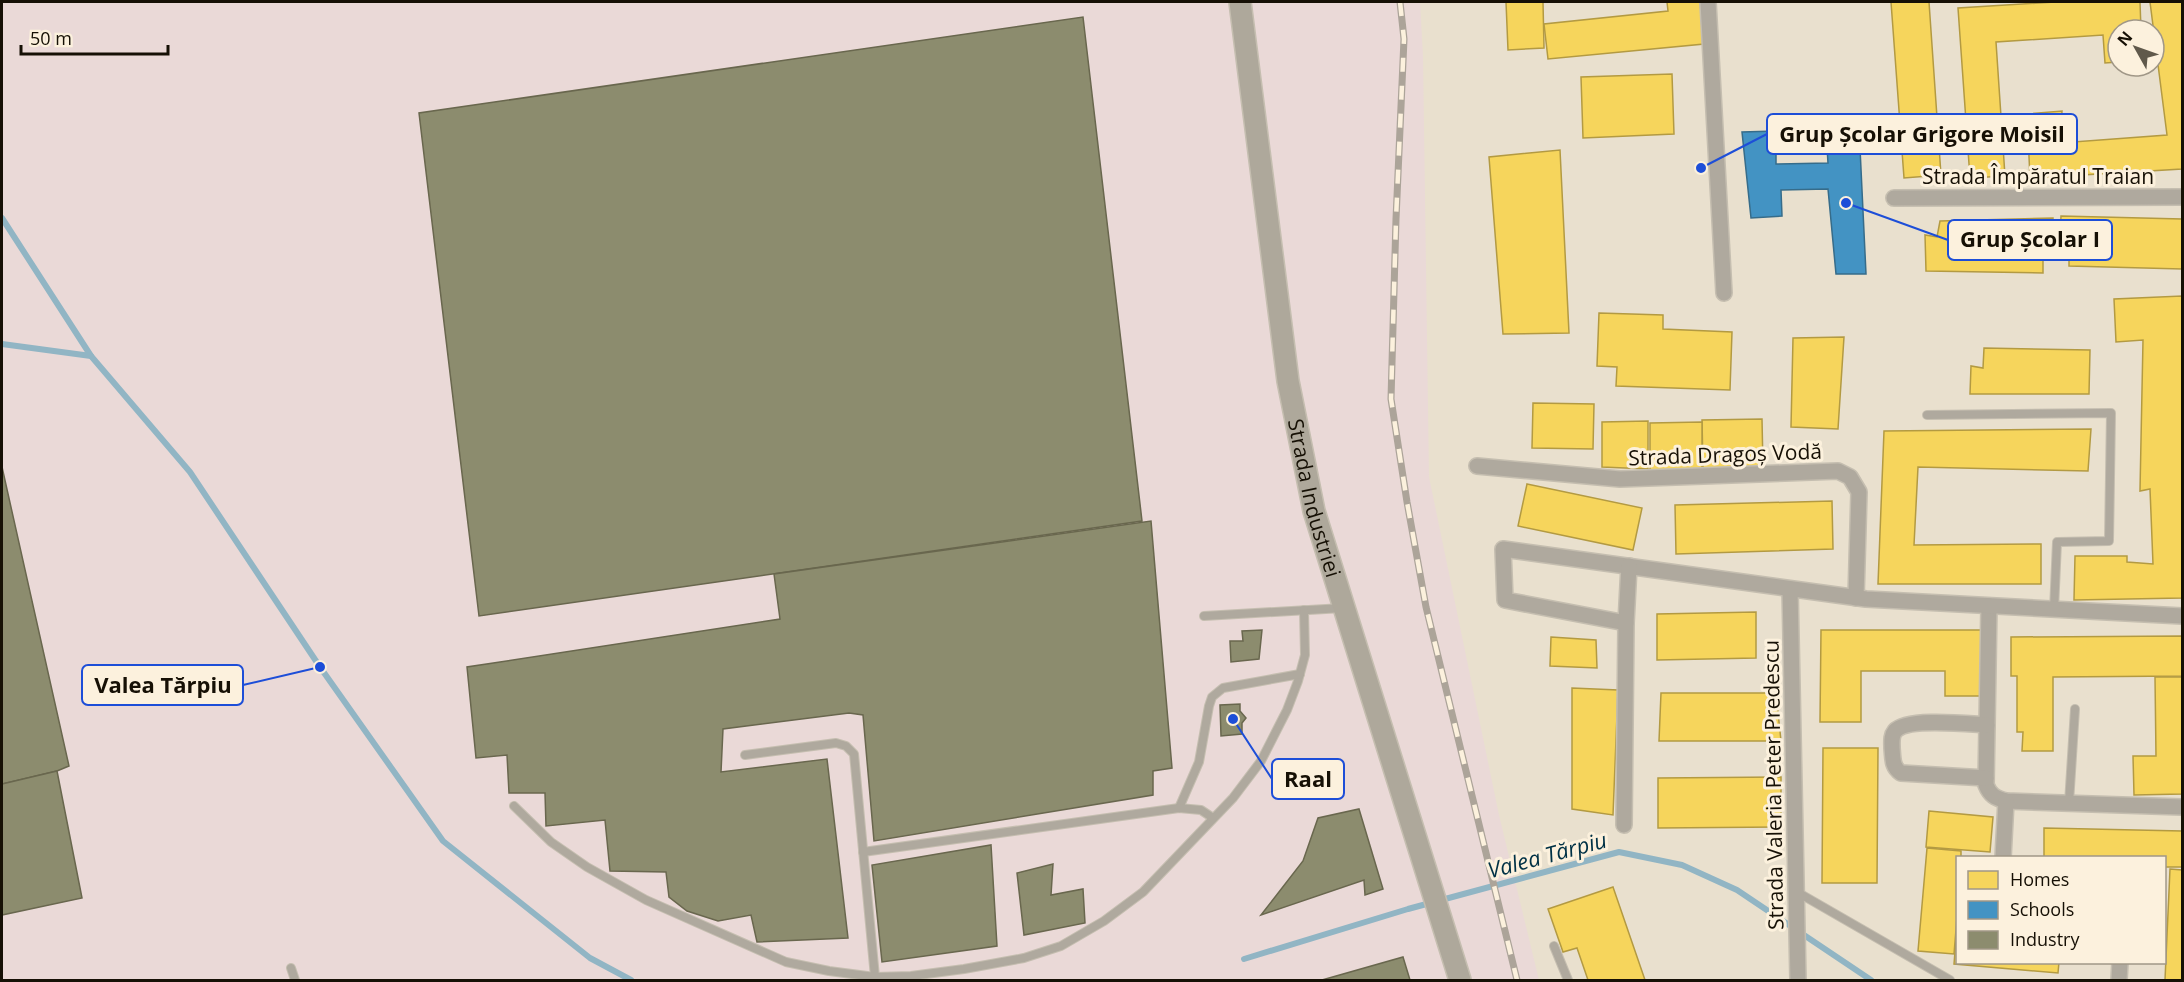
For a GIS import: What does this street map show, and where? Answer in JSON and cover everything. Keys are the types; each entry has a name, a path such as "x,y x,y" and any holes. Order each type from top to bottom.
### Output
{"street":[{"name":"Strada Industriei","path":"1240,2 1288,381 1314,511 1460,981"},
{"path":"1708,2 1725,293"},
{"name":"Strada Împăratul Traian","path":"1894,198 2182,196"},
{"name":"Strada Dragoș Vodă","path":"1477,466 1620,479 1838,471 1850,477 1858,492 1856,598"},
{"path":"1626,624 1505,600 1503,549 1856,598 2182,616"},
{"path":"1624,825 1626,624 1629,566"},
{"name":"Strada Valeria Peter Predescu","path":"1790,589 1798,979"},
{"path":"1989,606 1986,778 1989,793 1997,799 2006,801 2182,807"},
{"path":"1986,778 1901,773 1894,766 1892,741 1894,732 1907,724 1987,724"},
{"path":"2003,856 2006,801"},
{"path":"2119,981 2120,964"}],"lane":[{"path":"1927,415 2110,414 2109,541 2058,542 2054,609"},
{"path":"1204,616 1345,608"},
{"path":"514,806 551,842 587,867 646,900 786,962 875,977 911,976 1024,958 1061,946 1104,921 1143,892 1233,798 1261,761 1287,710 1305,656 1305,610"},
{"path":"1179,808 1199,762 1212,697 1223,688 1300,674"},
{"path":"2069,803 2075,709"},
{"path":"745,755 836,743 846,746 854,754 875,977"},
{"path":"863,852 1179,808 1200,810 1214,818"},
{"path":"1796,891 1950,981"},
{"path":"1554,945 1568,981"},
{"path":"291,968 295,981"}],"shaded area":[{"path":"2,2 1420,2 1423,56 1429,477 1499,815 1539,980 2,980"}],"building: Homes":[{"path":"1506,2 1543,2 1544,48 1508,50"},
{"path":"1667,2 1700,2 1704,44 1548,59 1544,24 1668,11"},
{"path":"1891,2 1929,2 1941,175 1904,178"},
{"path":"2055,2 2140,2 2141,18 2106,18 2106,63 2103,35 1996,42 2005,176 1970,178 1958,8"},
{"path":"2150,2 2182,2 2182,169 2030,178 2027,114 2062,111 2060,143 2167,135 2160,78 2166,78 2166,18 2152,18"},
{"path":"1672,74 1674,134 1583,138 1581,77"},
{"path":"1560,150 1569,333 1503,334 1489,157"},
{"path":"2061,216 2182,219 2182,269 2069,266 2069,253 2074,253 2075,239 2060,239"},
{"path":"2053,218 2054,252 2043,252 2043,273 1926,271 1925,235 1937,237 1940,221"},
{"path":"2182,296 2182,598 2074,600 2075,556 2127,556 2127,562 2153,564 2150,489 2140,491 2143,340 2116,342 2114,299"},
{"path":"1599,313 1663,315 1663,329 1732,332 1730,390 1616,386 1617,367 1597,366"},
{"path":"1844,337 1838,429 1791,427 1793,338"},
{"path":"1984,348 2090,350 2089,394 1970,394 1971,366 1983,368"},
{"path":"1533,403 1594,404 1593,449 1532,448"},
{"path":"1762,419 1763,467 1703,468 1702,420"},
{"path":"1648,421 1648,469 1602,467 1602,422"},
{"path":"1702,422 1702,470 1650,471 1650,423"},
{"path":"2091,429 2088,471 1918,467 1914,545 2041,544 2041,584 1878,584 1884,431"},
{"path":"1527,484 1642,508 1633,550 1518,526"},
{"path":"1832,501 1833,549 1676,554 1675,505"},
{"path":"1756,612 1756,658 1657,660 1657,614"},
{"path":"1821,630 1986,630 1986,696 1945,696 1945,671 1861,671 1861,722 1820,722"},
{"path":"2182,636 2182,676 2053,677 2053,751 2022,751 2023,732 2017,732 2017,676 2011,676 2011,637"},
{"path":"1551,637 1596,640 1597,668 1550,666"},
{"path":"2155,677 2182,677 2182,794 2134,795 2133,756 2156,756"},
{"path":"1572,688 1618,690 1613,815 1572,809"},
{"path":"1661,693 1776,693 1781,741 1659,741"},
{"path":"1823,748 1878,748 1877,883 1822,883"},
{"path":"1781,777 1781,827 1658,828 1658,778"},
{"path":"1929,811 1993,817 1990,852 1926,847"},
{"path":"2044,828 2182,831 2182,867 2166,867 2166,856 2044,856"},
{"path":"1927,848 1961,851 1961,856 1956,856 1954,954 1918,951"},
{"path":"2170,869 2182,870 2182,980 2165,980"},
{"path":"1613,887 1645,980 1588,980 1577,948 1563,952 1548,909"},
{"path":"1956,939 1956,964 2059,964 2058,973 1954,964"}],"building: Schools":[{"path":"1859,127 1866,274 1836,274 1828,189 1781,190 1782,216 1751,218 1742,132 1776,131 1776,164 1828,163 1826,130"}],"building: Industry":[{"path":"1083,17 1142,521 479,616 419,113"},
{"path":"2,467 69,766 2,784"},
{"path":"1151,521 1172,768 1153,771 1153,795 874,841 863,715 849,713 723,729 721,772 827,759 848,938 757,942 751,915 718,921 687,911 669,897 666,872 610,871 605,820 546,826 545,793 509,793 507,755 476,758 467,667 780,619 774,574"},
{"path":"1262,630 1259,659 1231,662 1230,641 1243,641 1242,631"},
{"path":"1240,704 1240,711 1246,718 1242,723 1242,734 1221,736 1220,705"},
{"path":"57,771 82,898 2,915 2,784"},
{"path":"1359,809 1383,889 1365,895 1364,880 1261,915 1303,861 1318,818"},
{"path":"991,845 997,946 882,962 872,865"},
{"path":"1053,864 1051,895 1083,889 1085,923 1024,935 1017,873"},
{"path":"1403,957 1410,980 1322,980"}],"waterway":[{"path":"2,218 91,356"},
{"name":"Valea Tărpiu","path":"2,344 91,356 190,472 320,667 443,841 590,958 631,980"},
{"name":"Valea Tărpiu","path":"1244,959 1408,909 1619,852 1682,865 1737,890 1871,980"}],"railway":[{"path":"1400,2 1404,39 1391,399 1426,607 1517,980"}],"place":[{"name":"Grup Școlar Grigore Moisil","path":"1701,168"},
{"name":"Grup Școlar I","path":"1846,203"},
{"name":"Valea Tărpiu","path":"320,667"},
{"name":"Raal","path":"1233,719"}]}
